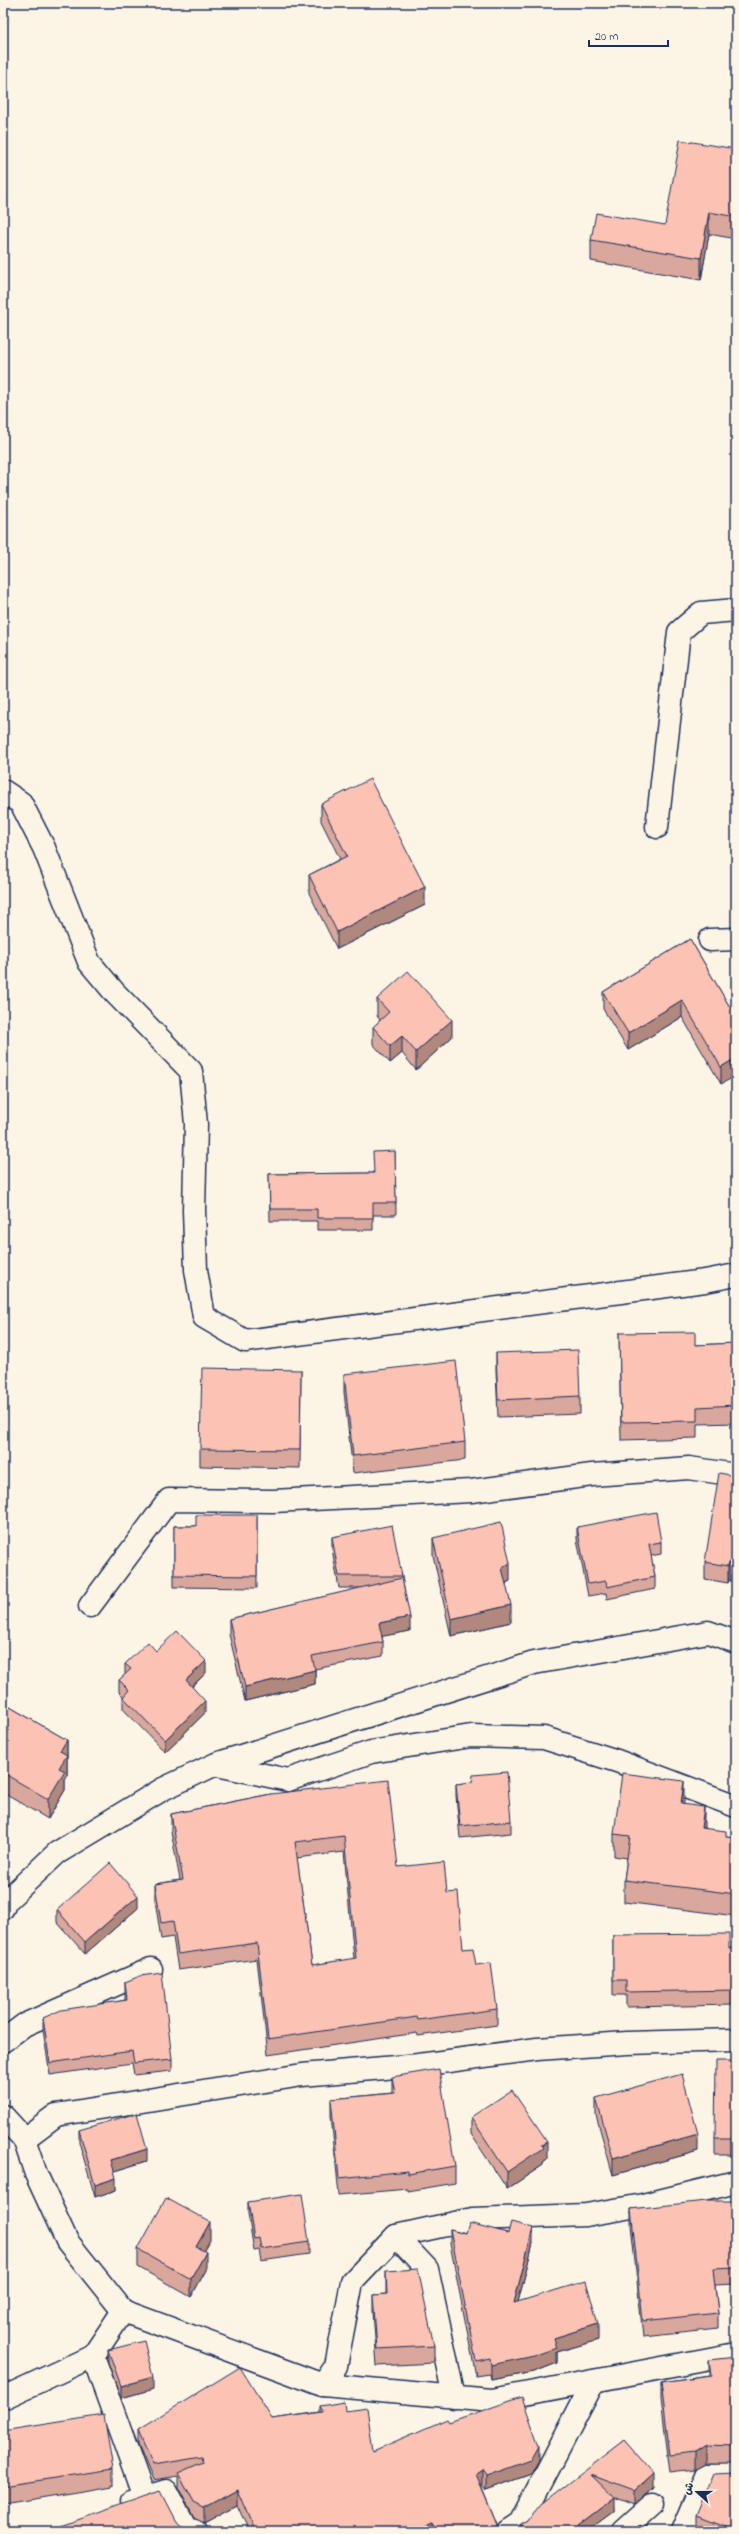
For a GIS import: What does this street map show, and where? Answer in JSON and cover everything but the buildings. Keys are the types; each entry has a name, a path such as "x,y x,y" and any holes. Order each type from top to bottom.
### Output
{"street":[{"path":"657,827 679,632 701,613 736,610"},
{"path":"3,791 21,803 44,848 89,962 126,1005 191,1071 196,1124 194,1210 196,1270 204,1317 245,1341 705,1281 736,1275"},
{"path":"710,940 736,939"},
{"path":"90,1606 169,1500 274,1501 463,1492 592,1475 690,1468 736,1475"},
{"path":"4,1904 57,1853 163,1789 216,1764 534,1663 708,1632 736,1642"},
{"path":"216,1764 288,1780 371,1752 471,1736 544,1738 617,1760 736,1806"},
{"path":"3,2041 24,2025 150,1969"},
{"path":"24,2139 56,2116 302,2075 418,2065 537,2049 628,2043 736,2040"},
{"path":"3,2116 24,2139 36,2174 67,2241 123,2311 323,2385 492,2400 736,2354"},
{"path":"323,2385 336,2366 352,2282 396,2236 473,2219 586,2215 643,2205 736,2182"},
{"path":"396,2236 428,2269 454,2396"},
{"path":"3,2398 93,2356 123,2311"},
{"path":"93,2356 144,2497"},
{"path":"508,2531 520,2523 594,2381"},
{"path":"682,2531 706,2475 736,2474"},
{"path":"115,2508 144,2497 166,2491 186,2529 195,2531"},
{"path":"623,2531 652,2505"}]}
